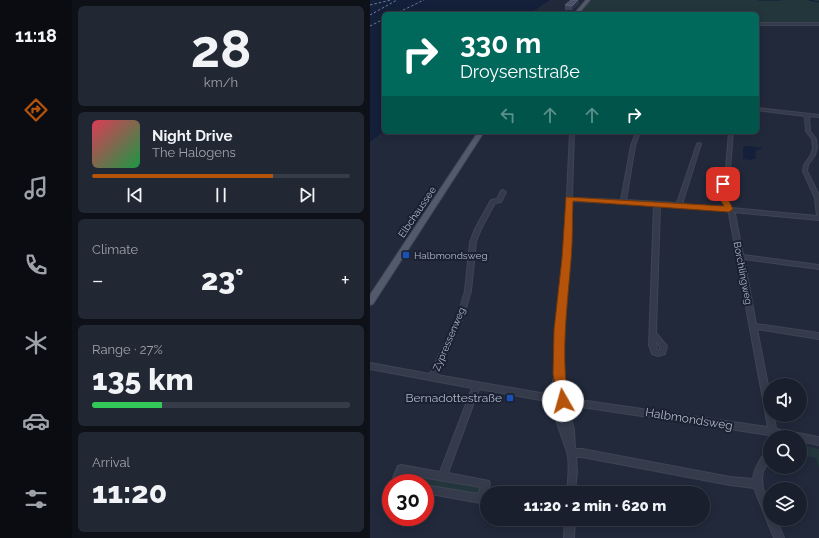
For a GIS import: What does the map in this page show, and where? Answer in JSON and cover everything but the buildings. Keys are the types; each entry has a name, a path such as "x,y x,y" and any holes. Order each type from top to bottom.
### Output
{"main road":[{"path":"578,12 588,0"},
{"name":"Elbchaussee","path":"370,302 480,134"}],"street":[{"path":"759,24 819,24"},
{"path":"759,109 819,116"},
{"path":"807,114 808,131 814,139 815,148 813,155 806,165 805,171 818,198 819,215"},
{"path":"572,134 567,258 559,330 559,400 570,430 572,486"},
{"path":"623,202 633,146 637,134"},
{"name":"Borchlingweg","path":"732,134 728,169 723,184 725,201 732,214 763,378"},
{"path":"680,205 699,144"},
{"name":"Zypressenweg","path":"432,378 461,315 468,291 473,242 478,229 493,201 499,201 503,192"},
{"path":"569,199 680,205 819,218"},
{"path":"653,334 657,204"},
{"path":"740,257 819,266"},
{"path":"753,326 819,336"},
{"name":"Halbmondsweg","path":"370,366 476,387 763,432"},
{"path":"443,476 476,387"},
{"name":"Halbmondsweg","path":"807,439 819,441"},
{"path":"572,453 582,453 730,482 758,484"},
{"path":"763,465 758,473 758,484 763,497"},
{"path":"399,474 401,469 431,474"},
{"path":"434,474 486,484 481,499 434,491"},
{"path":"569,538 570,526"},
{"path":"774,526 779,538"}],"shaded area":[{"path":"819,0 819,24 759,23 759,12 580,12 588,1"},
{"path":"807,446 819,449 819,468 816,458 807,456"},
{"path":"434,478 478,486 480,491 478,495 434,488"}],"water":[{"path":"370,0 550,0 532,12 382,12 382,133 370,142"},
{"path":"749,146 762,148 756,150 755,156 757,158 751,160 743,159 743,147"}],"waterway":[{"path":"758,0 781,0"},
{"path":"809,0 819,2"}],"ferry route":[{"path":"370,5 391,0"},
{"path":"370,15 397,0"},
{"path":"399,12 424,0"},
{"path":"370,26 382,20"}],"place":[{"name":"Halbmondsweg","path":"406,255"},
{"name":"Bernadottestraße","path":"510,398"}],"route":[{"path":"563,401 559,374 559,330 567,258 569,199 729,209 725,201 723,184"}]}
